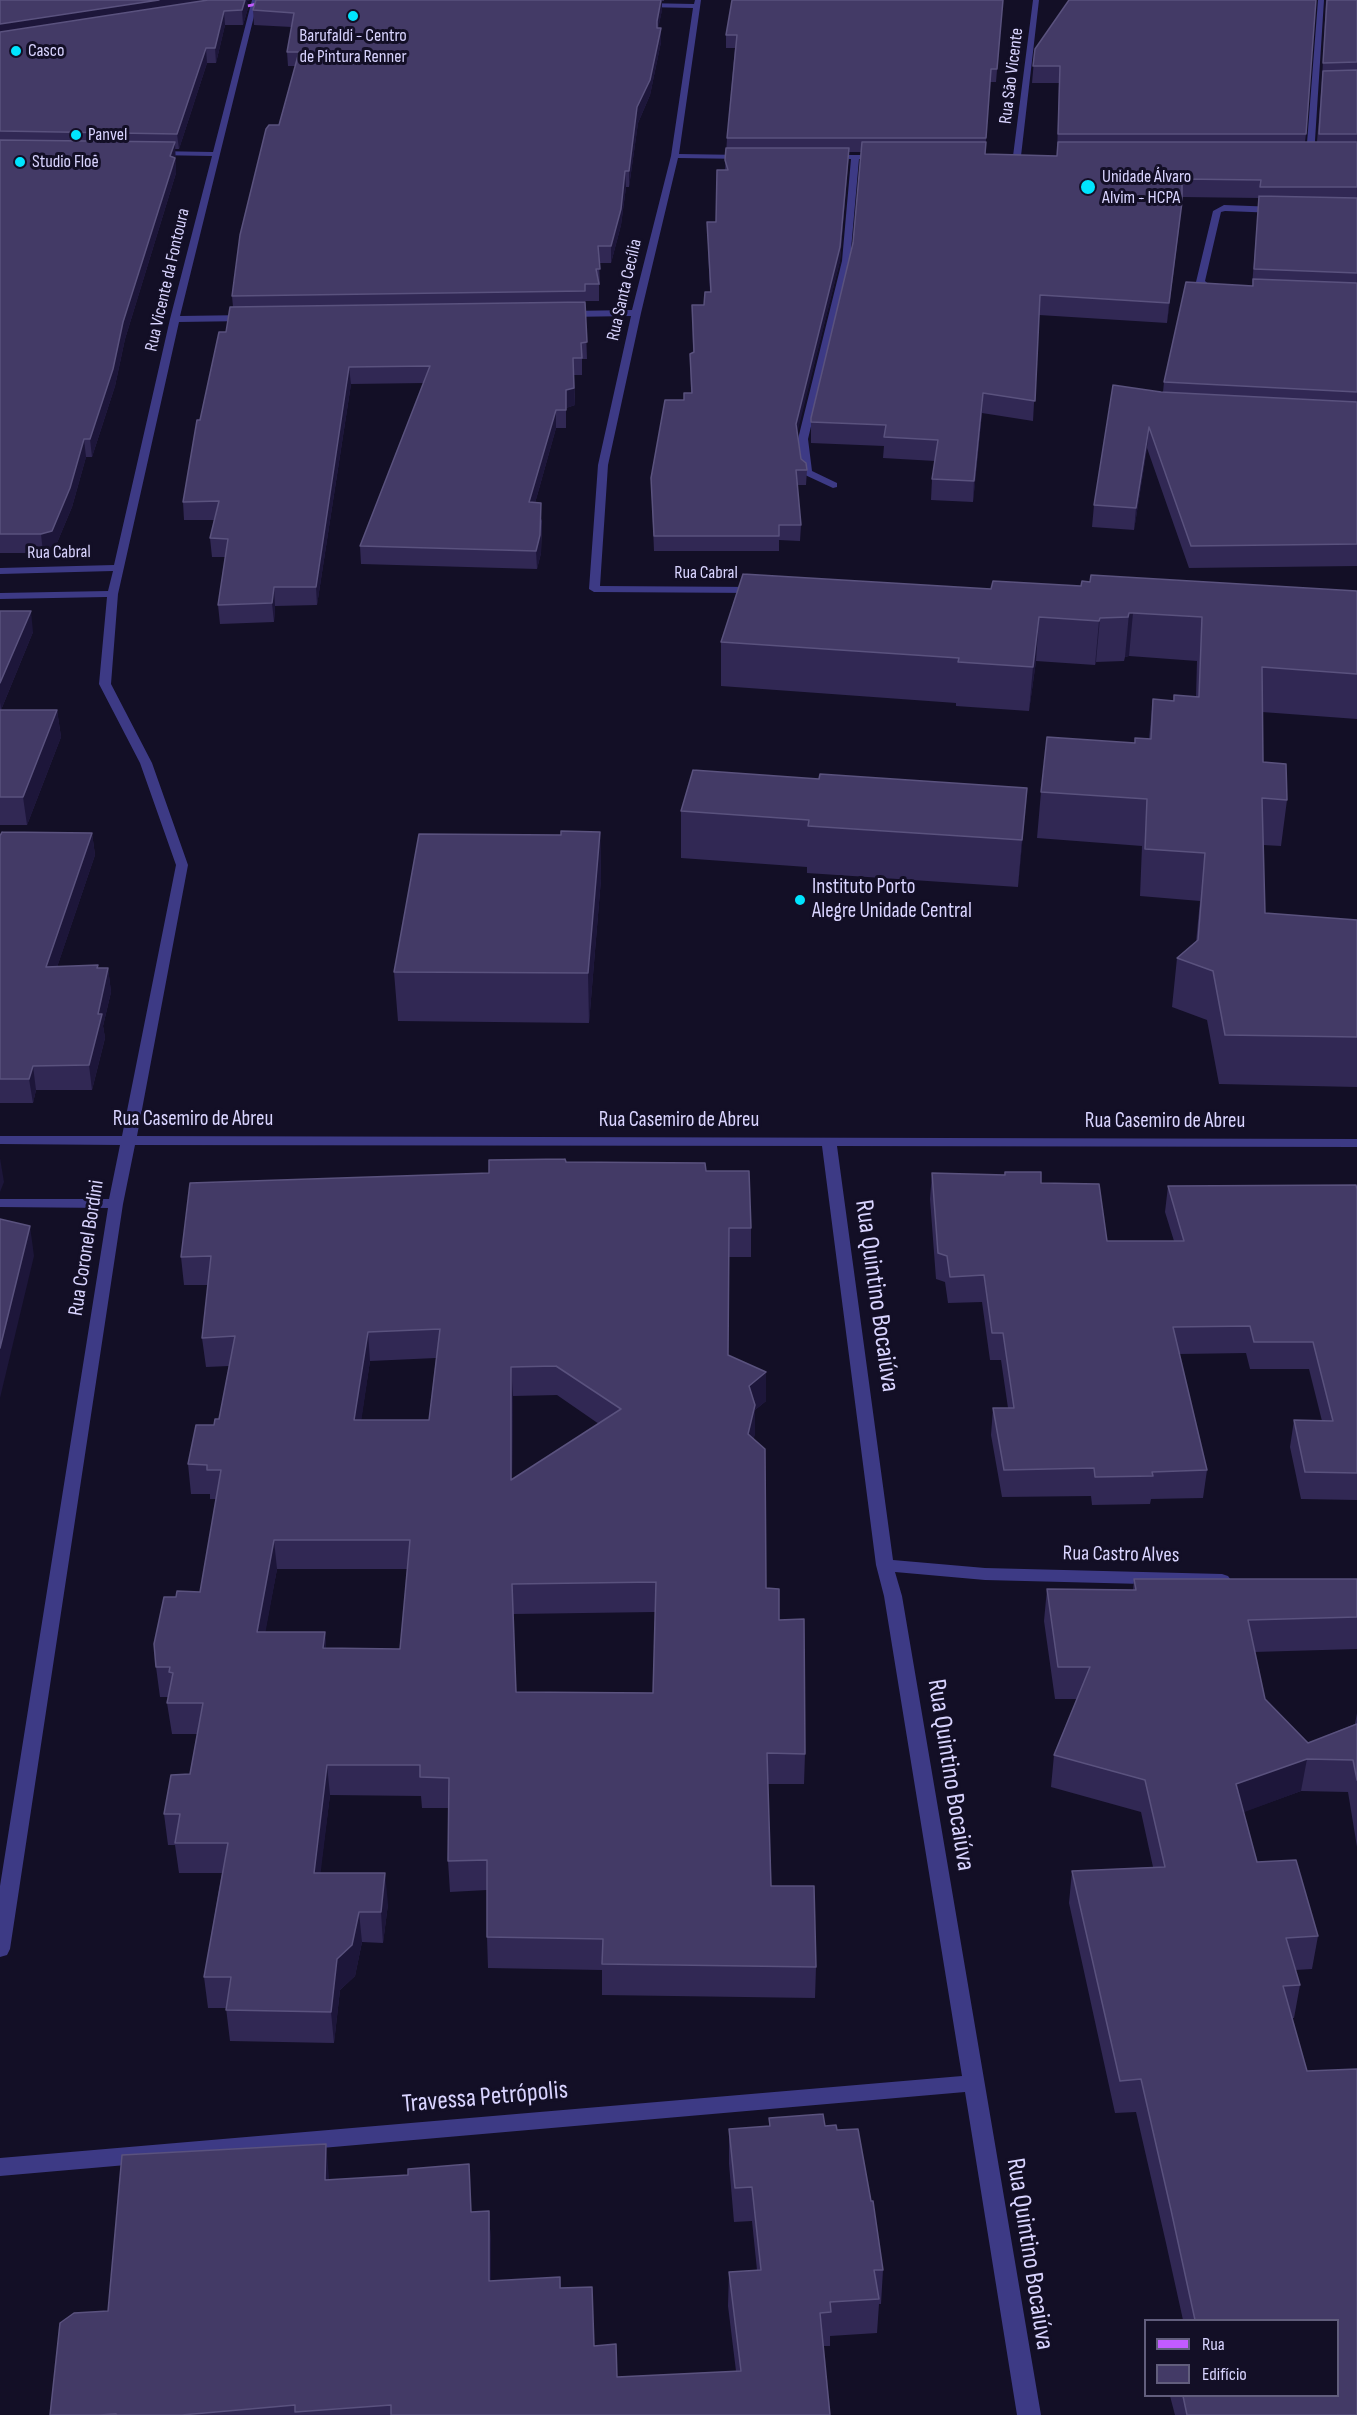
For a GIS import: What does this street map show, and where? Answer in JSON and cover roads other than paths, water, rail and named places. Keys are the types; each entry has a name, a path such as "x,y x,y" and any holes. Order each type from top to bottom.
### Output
{"main road":[{"path":"219,11 282,0"}],"street":[{"name":"Rua São Vicente","path":"1017,156 1036,0"},
{"path":"1310,156 1321,0"},
{"name":"Rua Vicente da Fontoura","path":"118,568 215,154 255,3"},
{"path":"634,5 698,3"},
{"name":"Rua Santa Cecília","path":"594,589 603,465 636,313 675,156 698,3"},
{"path":"1316,84 1326,84"},
{"path":"146,153 215,154"},
{"path":"675,156 754,157"},
{"path":"1006,156 1029,156"},
{"path":"1298,156 1322,156"},
{"path":"822,157 890,157"},
{"path":"832,485 807,472 803,439 846,261 855,157"},
{"path":"1229,292 1211,290 1200,282 1217,211 1224,208 1291,210"},
{"path":"553,314 636,313"},
{"path":"175,319 258,318"},
{"name":"Rua Cabral","path":"5,583 118,568"},
{"name":"Rua Coronel Bordini","path":"0,1949 116,1204 182,865 146,763 105,684 113,594 118,568"},
{"name":"Rua Cabral","path":"5,583 113,594"},
{"name":"Rua Cabral","path":"594,589 773,590"},
{"name":"Rua Casemiro de Abreu","path":"0,1140 1357,1143"},
{"name":"Rua Quintino Bocaiúva","path":"829,1142 885,1565 893,1596 1029,2415"},
{"path":"0,1203 116,1204"},
{"name":"Rua Castro Alves","path":"885,1565 985,1574 1237,1580"},
{"name":"Travessa Petrópolis","path":"0,2167 974,2083"}],"place":[{"name":"Barufaldi - Centro de Pintura Renner","path":"353,16"},
{"name":"Casco","path":"16,51"},
{"name":"Panvel","path":"76,135"},
{"name":"Studio Floē","path":"20,162"},
{"name":"Unidade Álvaro Alvim - HCPA","path":"1088,187"},
{"name":"Instituto Porto Alegre Unidade Central","path":"800,900"}]}
